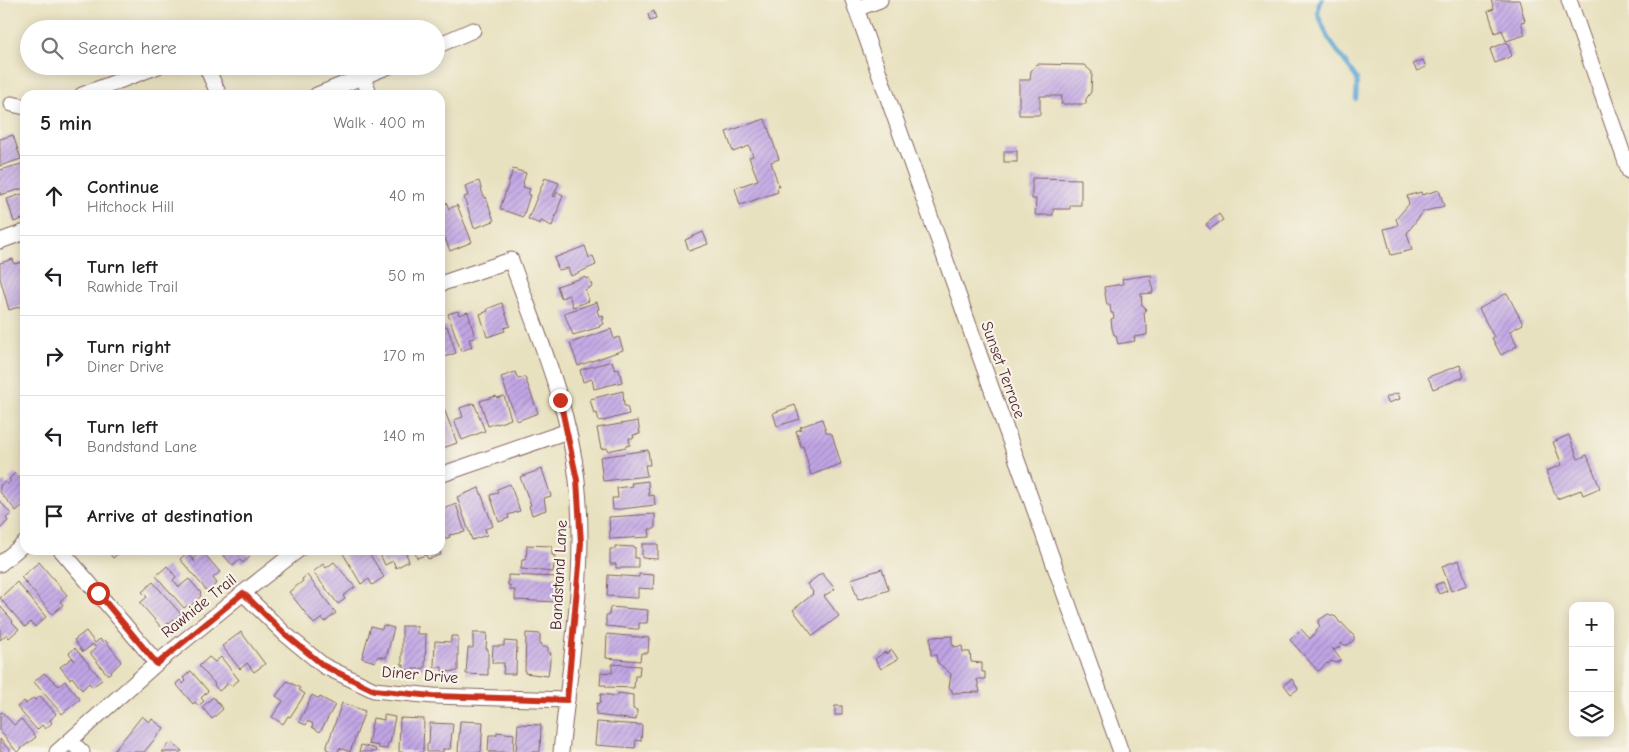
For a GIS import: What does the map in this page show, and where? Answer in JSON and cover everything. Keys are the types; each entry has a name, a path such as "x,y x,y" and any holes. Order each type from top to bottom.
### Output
{"street":[{"path":"855,4 880,0"},
{"path":"1569,0 1629,171"},
{"name":"Sunset Terrace","path":"855,4 1121,752"},
{"path":"445,42 473,30"},
{"path":"95,90 134,75"},
{"path":"210,75 217,90"},
{"path":"330,90 369,75"},
{"path":"364,77 368,90"},
{"path":"0,241 20,234"},
{"name":"Bandstand Lane","path":"445,282 511,260 560,400 568,431 577,480 581,543 561,752"},
{"path":"445,473 568,431"},
{"path":"0,564 20,547"},
{"path":"65,555 157,664"},
{"name":"Rawhide Trail","path":"57,752 157,664 292,555"},
{"name":"Diner Drive","path":"243,593 285,634 324,666 374,690 432,696 567,700"},
{"path":"70,741 82,752"}],"building":[{"path":"1491,0 1519,0 1525,21 1521,22 1525,35 1506,41 1502,30 1495,33 1488,11 1494,9"},
{"path":"654,11 656,19 650,21 648,14"},
{"path":"1507,42 1512,56 1495,63 1490,49"},
{"path":"1423,60 1426,67 1417,71 1413,64"},
{"path":"1037,64 1084,65 1092,72 1091,92 1086,99 1086,104 1061,104 1062,96 1040,96 1040,115 1019,115 1019,80 1030,80 1031,71"},
{"path":"765,119 779,159 771,162 779,187 777,188 778,192 740,205 735,188 758,180 749,157 753,156 749,146 733,152 726,132"},
{"path":"13,135 20,159 0,166 0,139"},
{"path":"1004,151 1017,151 1017,162 1004,162"},
{"path":"20,164 20,189 0,195 0,170"},
{"path":"513,169 526,173 523,187 530,189 523,217 500,209"},
{"path":"545,178 559,183 553,196 555,197 557,192 563,195 552,226 541,221 540,224 528,219"},
{"path":"1032,178 1081,179 1081,205 1070,205 1070,209 1053,209 1053,215 1035,215 1036,199 1032,199"},
{"path":"479,181 494,221 474,228 464,197 468,196 465,186"},
{"path":"1439,190 1444,206 1423,212 1407,233 1412,250 1391,255 1384,229 1398,224 1396,219 1409,204 1407,196 1421,192 1422,195"},
{"path":"20,195 20,220 14,222 7,199"},
{"path":"445,202 449,209 457,205 472,242 450,251 445,238"},
{"path":"1219,214 1223,220 1210,229 1206,224"},
{"path":"703,232 708,244 689,251 685,240"},
{"path":"585,246 589,258 593,256 596,265 571,276 568,268 559,270 554,258"},
{"path":"13,259 14,264 20,262 20,307 9,310 0,278 0,263"},
{"path":"1151,275 1153,293 1141,294 1142,305 1146,311 1144,313 1147,335 1134,337 1135,341 1118,344 1112,328 1111,319 1114,318 1113,313 1111,313 1110,305 1107,305 1104,287 1123,284 1122,279"},
{"path":"585,277 586,279 589,278 592,286 585,290 589,301 573,307 569,295 561,298 557,286"},
{"path":"1507,293 1523,324 1510,331 1517,346 1501,355 1479,309"},
{"path":"597,302 599,309 597,310 599,316 603,315 604,324 573,335 564,313"},
{"path":"502,303 510,326 504,328 505,331 487,337 480,314"},
{"path":"458,311 459,315 468,312 475,338 469,339 472,347 461,351 448,314"},
{"path":"447,326 456,353 445,357 445,327"},
{"path":"611,329 614,339 619,337 623,350 578,366 570,343"},
{"path":"612,361 615,370 619,369 622,382 594,389 592,379 583,382 580,370"},
{"path":"1460,365 1464,377 1433,389 1428,377"},
{"path":"515,372 518,379 525,377 538,413 517,421 501,377"},
{"path":"623,391 624,406 627,406 629,414 599,421 597,413 594,414 590,399"},
{"path":"1398,393 1400,399 1388,403 1386,397"},
{"path":"496,396 497,398 504,396 511,419 488,426 480,401"},
{"path":"474,403 485,431 462,440 454,420 463,417 460,408"},
{"path":"795,405 800,419 777,426 773,413"},
{"path":"445,411 457,443 445,447"},
{"path":"822,419 826,432 832,434 841,464 811,475 803,446 801,447 796,431 801,429 800,427"},
{"path":"638,421 640,434 633,435 634,438 629,438 630,445 608,451 607,448 601,449 597,428"},
{"path":"1569,435 1578,459 1587,455 1600,488 1583,495 1581,490 1557,499 1546,471 1562,465 1553,442"},
{"path":"648,450 650,465 645,465 647,476 603,481 600,457"},
{"path":"542,469 551,496 544,498 546,510 532,515 529,506 531,505 520,477"},
{"path":"15,473 20,478 20,508 16,511 0,492 0,485 4,482 7,485 11,481 9,479"},
{"path":"648,481 649,496 654,495 655,505 613,510 612,498 618,498 617,488 632,486 631,483"},
{"path":"510,484 520,511 508,515 509,518 499,522 490,495 498,493 497,489"},
{"path":"479,488 493,526 485,529 487,535 472,540 457,497"},
{"path":"0,501 11,514 6,518 8,521 0,529"},
{"path":"456,504 465,532 449,535 450,537 445,539 445,508"},
{"path":"655,514 655,529 649,529 650,537 610,539 609,517"},
{"path":"642,544 658,544 658,559 642,558"},
{"path":"527,545 552,546 552,555 555,556 553,572 521,569 522,560 526,560"},
{"path":"615,546 635,547 635,558 638,558 638,568 616,568 616,564 610,564 610,549 615,549"},
{"path":"185,555 189,555 195,562 193,559 198,555 205,555 220,572 213,578 217,583 207,591 180,559"},
{"path":"223,555 248,555 250,557 243,563 240,560 233,566"},
{"path":"344,555 370,555 384,577 372,585 369,579 361,584"},
{"path":"380,555 407,555 409,561 396,568 393,561 385,565"},
{"path":"426,555 441,555 428,559"},
{"path":"1459,560 1467,585 1451,591 1442,566"},
{"path":"39,562 67,595 60,601 63,605 52,614 21,577"},
{"path":"334,562 355,587 343,596 345,599 338,604 313,572 323,564 326,568"},
{"path":"167,566 176,577 173,580 179,587 189,579 201,593 201,596 190,606 188,605 184,608 156,576"},
{"path":"882,569 889,590 858,600 851,579"},
{"path":"822,573 835,589 824,596 839,616 813,636 793,610 813,594 807,584"},
{"path":"639,574 654,575 653,589 638,588 638,598 607,596 608,575 639,577"},
{"path":"307,575 336,613 325,622 322,618 314,624 289,592 303,581 302,579"},
{"path":"508,575 558,577 557,602 515,600 515,590 510,590 510,585 508,585"},
{"path":"17,582 46,617 35,627 31,622 25,627 0,598"},
{"path":"153,582 181,614 162,628 140,603 147,597 142,592"},
{"path":"1443,582 1447,591 1439,594 1435,585"},
{"path":"0,606 19,629 9,638 7,634 0,640"},
{"path":"610,607 648,610 647,623 639,623 639,629 606,626 606,615 609,615"},
{"path":"1328,614 1336,617 1342,623 1354,636 1354,640 1348,645 1342,643 1340,647 1334,650 1332,648 1341,660 1337,663 1331,661 1318,671 1290,640 1301,629 1310,639 1320,626 1319,620"},
{"path":"383,625 394,628 386,658 378,656 375,662 362,658 371,626 382,629"},
{"path":"402,626 417,626 417,634 426,634 425,668 404,670 404,665 402,665"},
{"path":"86,631 95,643 100,639 103,642 105,640 119,658 121,662 109,674 90,653 96,648 93,644 83,652 74,640"},
{"path":"241,632 265,664 254,672 247,663 240,669 222,646"},
{"path":"473,633 487,633 488,675 466,674 468,648 473,648"},
{"path":"526,633 540,634 540,644 542,644 542,647 548,647 548,653 551,653 548,676 525,673"},
{"path":"607,634 649,638 648,653 641,653 640,661 606,658"},
{"path":"451,636 458,636 458,671 442,672 442,667 434,667 435,641 451,642"},
{"path":"952,636 952,645 954,647 962,646 963,652 970,652 971,662 982,663 982,672 985,672 985,679 977,679 980,692 952,693 952,690 949,688 951,674 937,662 936,655 931,655 930,637"},
{"path":"504,641 517,642 515,674 503,674 504,663 492,663 493,646 504,646"},
{"path":"75,648 102,680 92,687 89,683 82,690 72,677 70,679 60,667 72,658 75,661 69,653"},
{"path":"892,650 898,659 881,669 875,659 885,652 886,654"},
{"path":"209,657 215,662 221,657 239,680 231,686 229,683 219,691 199,666"},
{"path":"612,664 640,666 639,676 635,676 634,688 600,685 601,672 612,673"},
{"path":"191,671 208,691 201,698 204,701 198,706 195,702 193,704 176,684 180,680 183,684 186,681 183,678"},
{"path":"44,673 59,686 65,681 80,699 62,714 34,682"},
{"path":"1292,679 1298,689 1291,694 1284,685"},
{"path":"287,681 300,688 299,690 305,694 290,717 288,716 283,724 272,717 283,701 276,696"},
{"path":"618,693 633,695 633,709 637,710 636,720 596,715 597,703 600,704 601,694 618,696"},
{"path":"312,695 335,705 320,732 312,727 313,724 308,721 306,725 299,722"},
{"path":"40,696 56,714 50,720 52,723 45,729 42,725 37,730 17,707 24,701 26,704 33,698 35,700"},
{"path":"213,697 223,709 212,719 202,707"},
{"path":"342,703 365,711 350,752 339,748 338,752 334,752 326,749"},
{"path":"835,706 842,706 842,715 835,715"},
{"path":"2,712 14,725 21,719 36,737 17,752 0,731 0,713"},
{"path":"384,715 395,717 390,743 388,743 386,749 368,744 373,718 384,720"},
{"path":"142,716 149,722 152,719 164,728 144,752 114,751"},
{"path":"400,718 424,719 423,752 399,752"},
{"path":"460,721 483,722 481,752 458,752"},
{"path":"597,722 642,725 641,741 636,740 635,748 595,745"},
{"path":"430,723 453,724 450,749 443,749 443,752 427,752"},
{"path":"518,724 541,725 540,752 516,752"},
{"path":"497,732 514,734 513,752 488,752 489,735 497,735"},
{"path":"0,739 11,752 0,752"},
{"path":"171,742 182,751 162,752"},
{"path":"361,745 376,749 375,752 359,752"}],"waterway":[{"path":"1322,0 1319,4 1318,14 1328,38 1357,79 1356,99"}],"route":[{"path":"98,593 157,664 243,593 285,634 324,666 374,690 432,696 567,700 581,543 577,480 560,400"}]}
